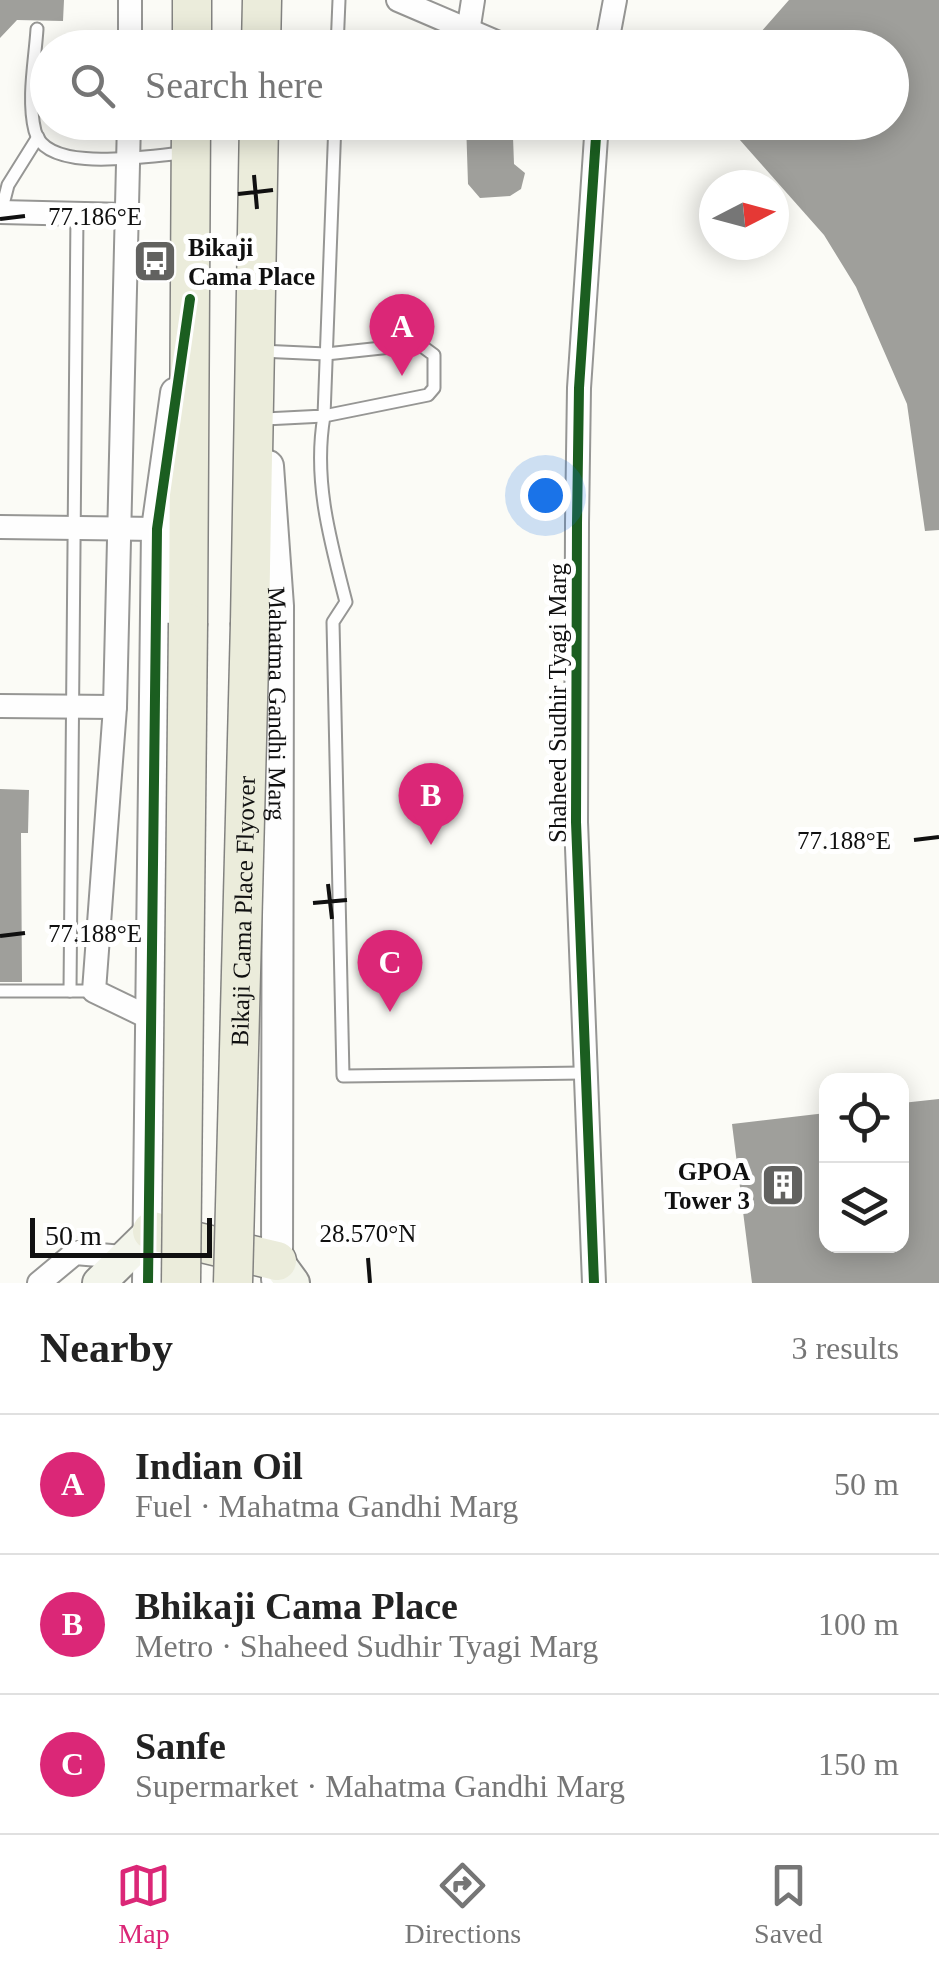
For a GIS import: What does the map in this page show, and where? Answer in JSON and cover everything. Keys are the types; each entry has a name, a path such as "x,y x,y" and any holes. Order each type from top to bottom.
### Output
{"main road":[{"path":"192,0 192,30"},
{"path":"181,1283 190,140"},
{"name":"Mahatma Gandhi Marg","path":"256,298 260,140"},
{"name":"Bikaji Cama Place Flyover","path":"234,1283 256,298"},
{"path":"99,1283 152,1231 282,1276"}],"street":[{"path":"130,0 130,30"},
{"path":"398,0 464,30"},
{"path":"468,30 473,0"},
{"path":"609,30 615,0"},
{"path":"128,140 116,706 94,992 152,1019"},
{"name":"Shaheed Sudhir Tyagi Marg","path":"594,1283 576,822 577,503 585,271 596,140"},
{"path":"0,212 127,215"},
{"path":"148,1283 152,1231 157,529 190,298"},
{"name":"Mahatma Gandhi Marg","path":"256,298 278,606 282,1276"},
{"path":"0,528 157,529"},
{"path":"0,706 116,706"},
{"path":"39,1283 74,1253 123,1256"}],"lane":[{"path":"338,30 339,0"},
{"path":"0,212 8,185 36,140"},
{"path":"41,140 62,158 128,156 183,140"},
{"path":"334,140 324,416 318,450 326,525 346,602 333,622 343,1076 584,1073"},
{"path":"70,991 78,214"},
{"path":"260,352 326,354 418,344 434,356 434,388 424,399 324,416 265,419"},
{"path":"0,991 94,992"}],"building":[{"path":"0,0 64,0 63,21 17,20 0,38"},
{"path":"789,0 939,0 939,530 925,531 907,404 856,287 824,235 789,195 789,170 766,170 740,140 909,140 909,30 763,30"},
{"path":"467,140 513,140 514,164 525,173 521,189 510,196 480,198 468,184"},
{"path":"0,789 29,790 28,833 21,833 22,982 0,982"},
{"name":"GPOA Tower 3","path":"939,1099 939,1283 752,1283 732,1124 819,1114 819,1253 909,1253 909,1102"}],"cycle path":[{"path":"594,1283 576,822 579,388 596,140"},
{"path":"148,1283 157,529 190,299"}],"place":[{"name":"Bikaji Cama Place","path":"155,261"},
{"name":"Indian Oil","path":"402,376"},
{"name":"Bhikaji Cama Place","path":"431,845"},
{"name":"Sanfe","path":"390,1012"},
{"name":"GPOA Tower 3","path":"783,1185"}]}
